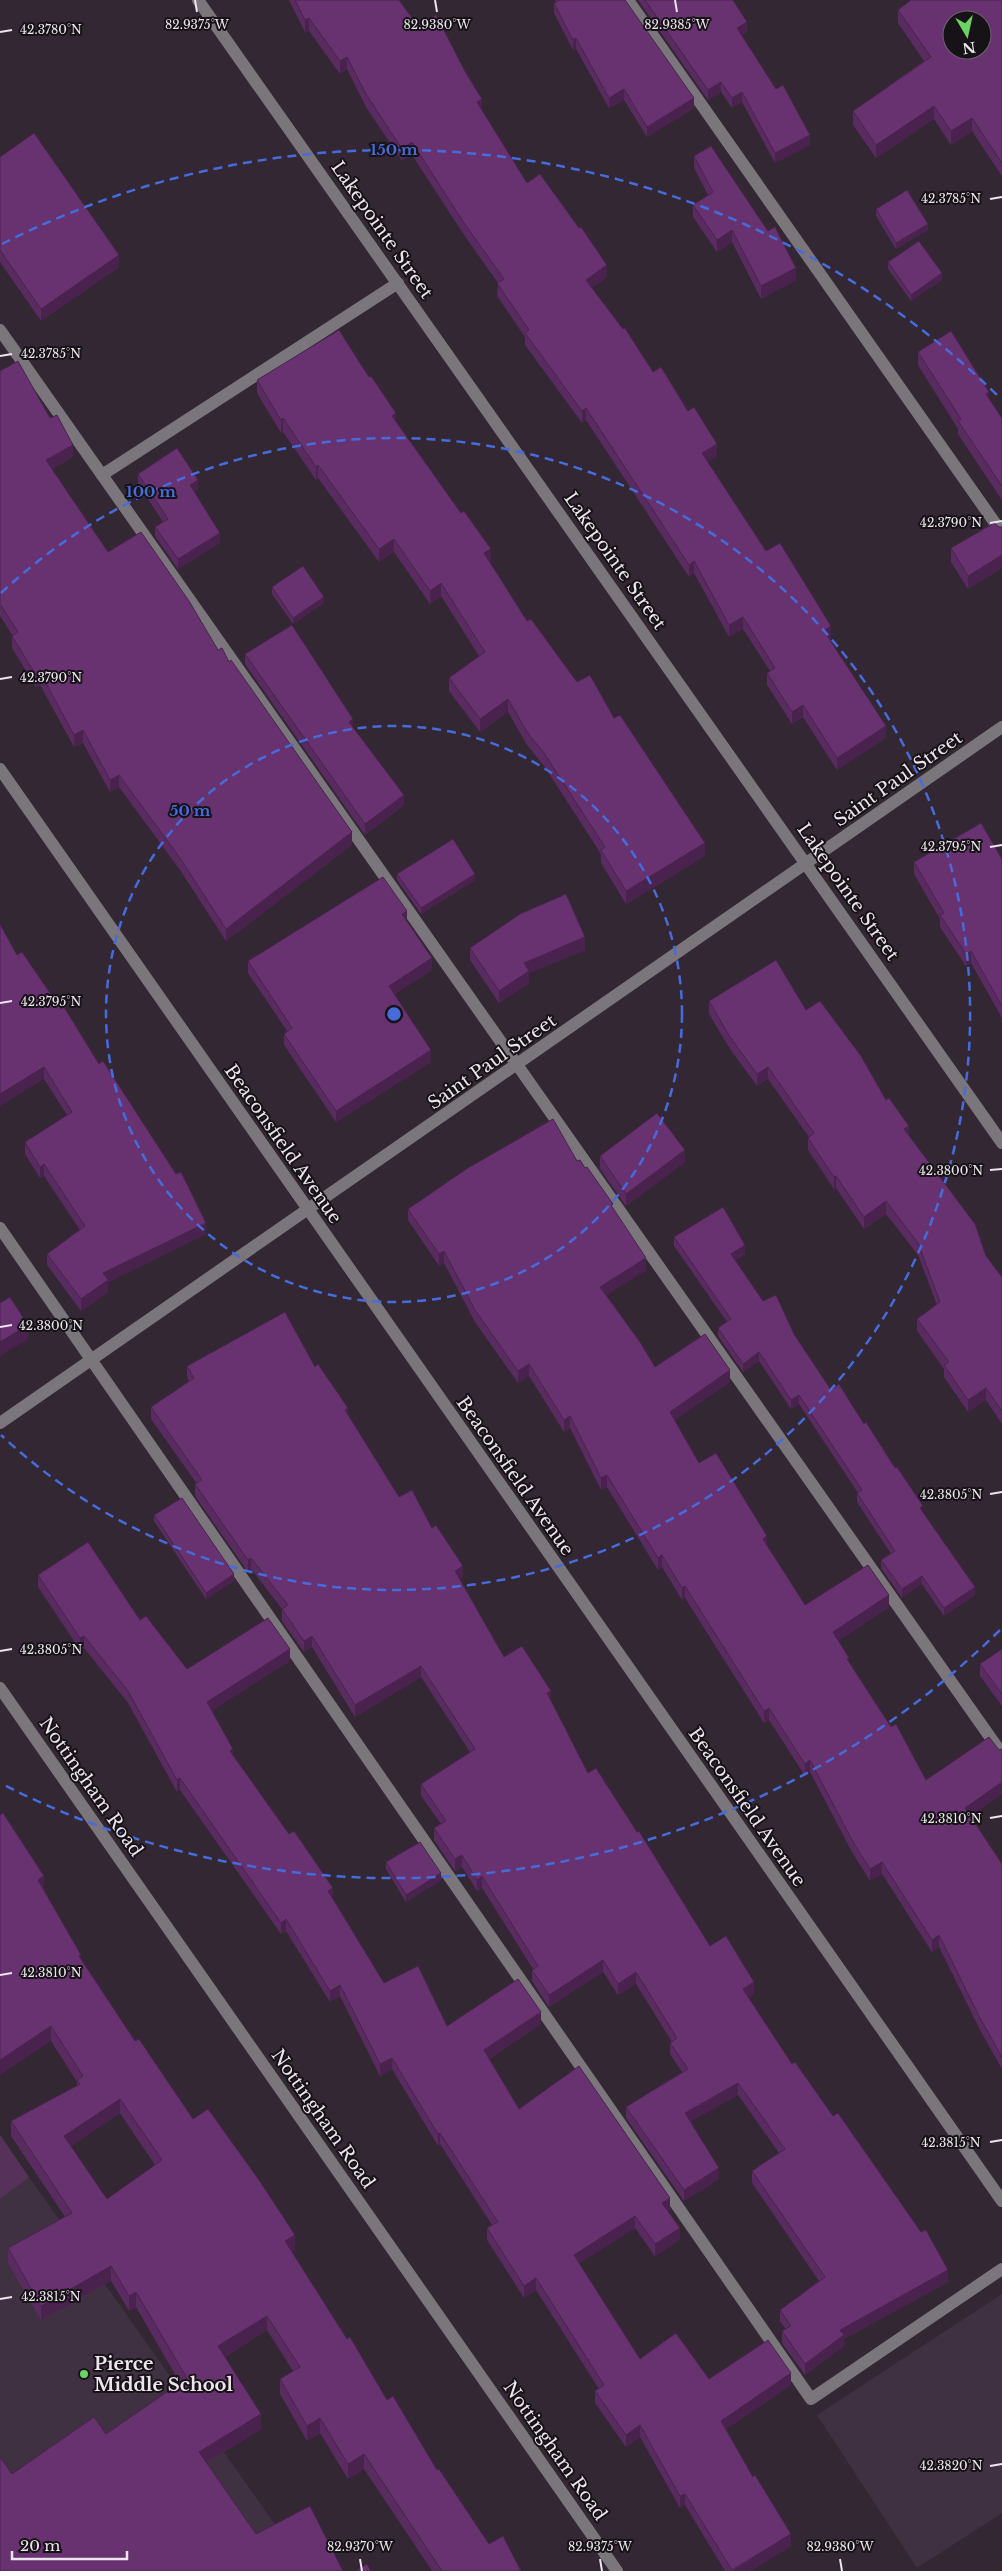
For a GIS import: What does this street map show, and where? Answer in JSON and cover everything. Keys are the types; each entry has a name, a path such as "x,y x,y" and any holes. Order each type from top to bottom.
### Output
{"street":[{"name":"Lakepointe Street","path":"198,0 1002,1144"},
{"path":"628,0 1002,533"},
{"path":"102,475 398,283"},
{"path":"0,330 1002,1754"},
{"name":"Saint Paul Street","path":"0,1423 1002,727"},
{"name":"Beaconsfield Avenue","path":"0,770 1002,2202"},
{"path":"0,1228 811,2398 1002,2269"},
{"name":"Nottingham Road","path":"0,1688 617,2571"}],"shaded area":[{"name":"Pierce Middle School","path":"0,2135 29,2177 308,2571 0,2571"},
{"path":"0,2135 29,2177 0,2199"},
{"path":"1002,2294 1002,2513 917,2568 817,2415"}],"building":[{"path":"295,0 399,0 417,25 436,15 466,73 482,99 477,102 527,183 540,174 579,228 581,227 607,265 586,280 623,329 625,328 653,372 661,367 688,411 694,407 717,444 702,453 766,551 780,543 831,626 824,631 886,726 837,758 803,705 792,712 767,673 775,668 743,617 729,625 694,561 689,565 586,408 582,411 525,333 529,330 497,283 504,279 462,220 412,142 402,149 366,94 347,57 340,61 309,18 305,20"},
{"path":"560,0 625,0 694,98 647,127 624,89 609,98 576,38 573,40 554,3"},
{"path":"645,0 733,0 747,22 737,28 776,89 783,85 810,135 775,153 742,92 732,98 721,82 708,90"},
{"path":"911,0 1002,0 1002,163 972,118 951,131 934,106 876,145 853,111 931,57 898,10"},
{"path":"34,133 119,255 41,309 0,250 0,157"},
{"path":"711,146 768,231 775,227 796,268 761,286 732,230 717,240 693,205 713,192 694,156"},
{"path":"907,190 928,224 896,243 876,209"},
{"path":"919,241 942,273 911,295 888,262"},
{"path":"339,330 369,377 371,376 396,413 392,416 461,513 464,511 491,549 484,553 527,621 531,619 577,682 590,675 614,718 620,715 705,843 626,891 601,850 605,847 544,753 527,732 508,699 480,719 449,678 485,652 441,583 430,591 394,539 379,549 318,465 316,467 283,418 281,420 257,380"},
{"path":"951,331 989,392 986,394 1002,418 1002,486 958,421 961,419 918,352"},
{"path":"18,361 50,418 57,415 73,445 46,460 108,552 141,532 189,601 218,650 222,648 229,662 231,660 352,832 226,929 180,858 119,775 110,780 83,730 74,735 40,672 36,675 12,636 18,632 0,604 0,371"},
{"path":"177,448 198,480 190,485 220,533 178,559 155,527 168,519 138,474"},
{"path":"994,523 1002,527 1002,555 968,576 951,548"},
{"path":"303,566 324,597 293,618 272,587"},
{"path":"292,625 353,719 349,722 404,795 365,824 245,654"},
{"path":"981,823 1002,859 1002,1006 971,951 966,954 940,915 944,913 914,862"},
{"path":"453,839 475,874 421,908 397,874"},
{"path":"383,877 407,911 402,914 432,958 389,986 431,1050 336,1111 284,1034 292,1028 248,961"},
{"path":"566,894 585,937 524,963 529,971 499,991 470,948 520,914"},
{"path":"0,924 17,955 22,952 61,1009 64,1007 99,1064 103,1061 176,1174 181,1172 206,1223 103,1273 108,1280 81,1299 47,1254 85,1226 44,1164 40,1167 25,1142 72,1112 44,1067 0,1094"},
{"path":"776,960 806,1010 820,1001 861,1056 886,1100 889,1098 909,1126 904,1129 975,1224 986,1256 1002,1277 1002,1411 986,1388 968,1400 944,1365 949,1362 917,1319 940,1302 918,1243 886,1201 864,1217 808,1138 814,1133 768,1067 757,1074 730,1037 709,1001"},
{"path":"657,1113 685,1150 626,1194 600,1156"},
{"path":"553,1119 577,1161 580,1160 585,1168 587,1167 613,1204 611,1205 646,1258 600,1287 640,1342 655,1367 705,1334 730,1370 670,1412 699,1463 716,1453 767,1536 763,1539 805,1605 868,1565 889,1595 833,1632 849,1658 847,1659 891,1727 896,1724 926,1780 989,1737 999,1750 1002,1749 1002,1782 965,1808 1002,1864 1002,2057 980,2018 939,1935 932,1940 882,1862 870,1869 852,1840 810,1760 805,1764 769,1708 764,1711 685,1586 682,1588 662,1555 658,1558 607,1475 601,1478 570,1416 564,1420 529,1364 518,1371 475,1310 444,1251 439,1254 408,1209 468,1168"},
{"path":"723,1207 745,1245 731,1254 763,1301 776,1295 794,1334 831,1390 839,1384 864,1424 866,1422 895,1468 897,1467 923,1506 920,1508 975,1587 944,1608 922,1576 902,1589 881,1560 895,1551 857,1493 862,1490 799,1395 791,1400 759,1352 743,1364 718,1328 731,1319 674,1237"},
{"path":"10,1297 28,1325 0,1342 0,1303"},
{"path":"285,1312 315,1367 318,1364 348,1408 345,1410 399,1497 412,1490 432,1528 436,1525 463,1566 455,1571 504,1657 522,1646 551,1691 547,1693 588,1773 596,1768 637,1832 639,1831 710,1946 726,1936 754,1982 743,1989 792,2064 795,2062 833,2116 838,2113 921,2232 926,2230 948,2270 840,2330 844,2335 805,2364 782,2331 791,2326 780,2310 825,2277 752,2171 785,2149 738,2083 685,2113 719,2168 684,2190 626,2107 688,2069 670,2043 677,2038 636,1972 618,1984 603,1960 549,1995 532,1970 538,1966 482,1876 477,1880 462,1855 455,1859 434,1828 446,1821 421,1784 475,1749 421,1666 355,1705 312,1636 304,1641 282,1609 288,1605 251,1558 248,1560 195,1484 202,1480 151,1407 194,1378 187,1366"},
{"path":"182,1498 234,1574 206,1593 154,1515"},
{"path":"88,1542 140,1620 146,1616 187,1669 268,1618 290,1649 207,1702 233,1749 230,1751 289,1834 294,1831 333,1888 328,1891 384,1983 418,1966 447,2026 518,1979 541,2012 484,2050 519,2109 579,2066 670,2198 662,2203 680,2228 655,2244 635,2216 574,2255 640,2359 676,2333 709,2379 768,2340 791,2373 721,2421 753,2477 755,2475 791,2534 732,2570 685,2494 680,2496 640,2425 626,2435 595,2391 604,2385 536,2278 524,2286 487,2228 498,2222 440,2133 438,2134 392,2058 380,2064 340,1985 330,1991 286,1919 281,1923 180,1778 177,1780 128,1691 84,1636 80,1638 38,1575"},
{"path":"1002,1649 1002,1694 980,1664"},
{"path":"3,1813 44,1876 38,1880 81,1955 79,1956 135,2041 139,2039 193,2119 208,2109 259,2180 295,2235 285,2241 347,2339 350,2337 387,2400 393,2396 437,2470 439,2469 489,2544 503,2536 521,2571 442,2571 364,2454 348,2464 320,2418 307,2426 280,2379 300,2367 267,2316 218,2346 261,2414 199,2452 256,2534 310,2506 343,2571 0,2571 0,2457 12,2474 94,2417 106,2434 187,2378 136,2292 129,2296 111,2266 41,2306 8,2248 72,2213 11,2121 80,2084 77,2080 83,2076 51,2026 0,2060 0,1815","holes":["120,2099 162,2160 107,2199 64,2136"]},
{"path":"420,1842 441,1873 406,1895 386,1862"},
{"path":"367,2564 371,2571 356,2571"}],"place":[{"name":"Pierce Middle School","path":"84,2374"}]}
